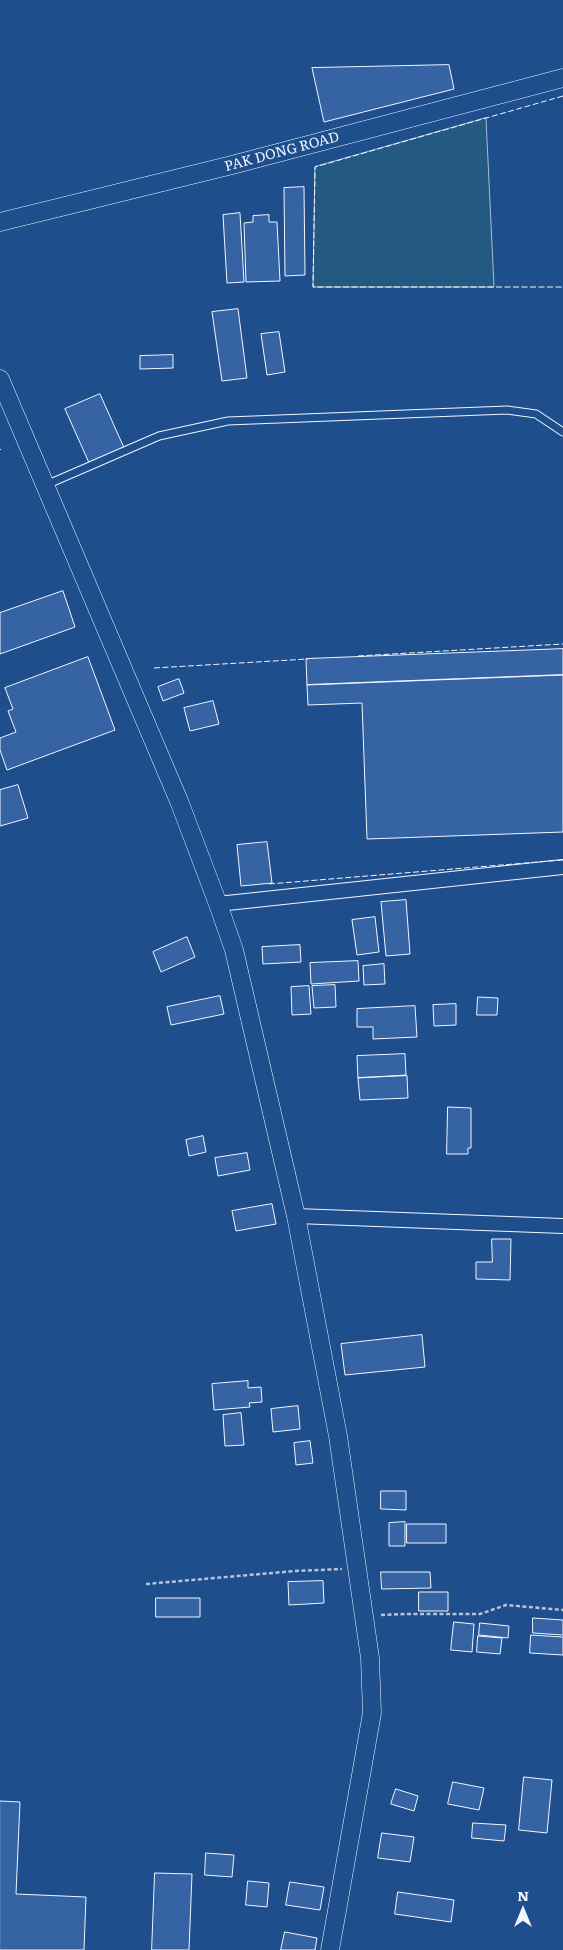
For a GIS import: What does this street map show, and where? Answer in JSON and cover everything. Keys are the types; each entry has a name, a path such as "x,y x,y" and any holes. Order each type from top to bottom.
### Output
{"street":[{"name":"PAK DONG ROAD","path":"0,222 242,163 563,78"},
{"path":"0,379 179,801 218,904 234,950 296,1216 338,1436 370,1658 372,1713 330,1950"},
{"path":"218,904 563,868"},
{"path":"296,1216 563,1226"}],"lane":[{"path":"46,486 159,436 228,421 506,410 536,414 563,432"}],"path":[{"path":"146,1584 294,1571 357,1568"},
{"path":"364,1617 407,1614 480,1614 506,1605 563,1610"}],"shaded area":[{"path":"486,118 494,287 313,287 315,167"}],"building":[{"path":"449,65 454,89 324,122 312,68"},
{"path":"304,187 305,275 285,276 284,188"},
{"path":"240,213 244,282 227,283 223,215"},
{"path":"269,215 269,222 277,222 280,281 246,282 244,223 253,222 253,216"},
{"path":"238,309 247,378 222,381 212,312"},
{"path":"279,332 285,372 267,375 261,334"},
{"path":"173,355 173,368 140,369 140,356"},
{"path":"100,394 125,450 90,465 65,409"},
{"path":"63,591 75,627 0,654 0,613"},
{"path":"563,649 563,675 307,685 306,659"},
{"path":"88,657 115,730 7,770 0,750 0,738 16,732 8,711 13,709 5,688"},
{"path":"563,675 563,832 367,839 362,703 308,705 307,685"},
{"path":"179,679 184,693 163,701 158,687"},
{"path":"213,701 219,724 190,731 184,708"},
{"path":"18,785 28,818 0,826 0,790"},
{"path":"267,842 272,883 241,886 237,845"},
{"path":"406,900 410,954 386,956 381,902"},
{"path":"375,917 379,952 357,955 352,920"},
{"path":"187,937 195,957 161,972 153,952"},
{"path":"300,945 301,962 263,964 262,947"},
{"path":"358,961 359,981 311,984 310,963"},
{"path":"384,964 385,984 364,985 363,966"},
{"path":"335,985 336,1007 314,1008 312,986"},
{"path":"309,986 311,1014 292,1015 291,987"},
{"path":"220,996 224,1014 171,1025 167,1007"},
{"path":"478,997 498,998 497,1015 477,1015"},
{"path":"456,1004 456,1025 434,1026 433,1005"},
{"path":"415,1006 417,1037 373,1039 373,1027 357,1027 357,1009"},
{"path":"405,1054 406,1075 358,1078 357,1056"},
{"path":"407,1076 408,1098 360,1100 358,1078"},
{"path":"448,1107 471,1108 471,1148 468,1148 468,1154 447,1154"},
{"path":"203,1136 206,1152 189,1156 186,1140"},
{"path":"247,1153 250,1170 218,1176 215,1158"},
{"path":"272,1204 276,1224 236,1231 232,1211"},
{"path":"492,1239 511,1239 510,1280 476,1279 476,1262 492,1262"},
{"path":"422,1335 425,1367 345,1375 341,1344"},
{"path":"248,1381 248,1388 261,1387 262,1402 249,1403 250,1407 214,1410 212,1384"},
{"path":"298,1406 300,1429 273,1432 271,1409"},
{"path":"241,1413 244,1445 225,1446 223,1415"},
{"path":"310,1441 313,1463 296,1465 294,1443"},
{"path":"381,1491 406,1491 406,1510 381,1509"},
{"path":"405,1522 405,1546 389,1546 389,1523"},
{"path":"407,1524 446,1524 446,1543 407,1543"},
{"path":"381,1572 430,1572 431,1588 382,1589"},
{"path":"323,1581 324,1603 289,1605 288,1582"},
{"path":"419,1592 448,1592 448,1611 419,1611"},
{"path":"156,1598 200,1598 200,1617 156,1617"},
{"path":"533,1618 563,1620 563,1635 533,1633"},
{"path":"454,1622 474,1624 472,1652 451,1650"},
{"path":"480,1623 509,1626 508,1638 479,1635"},
{"path":"531,1635 563,1637 563,1655 530,1653"},
{"path":"478,1636 502,1638 500,1654 477,1652"},
{"path":"524,1777 552,1780 547,1833 519,1830"},
{"path":"453,1782 484,1788 479,1810 448,1804"},
{"path":"396,1789 418,1796 414,1811 391,1804"},
{"path":"0,1801 20,1802 16,1894 86,1897 84,1950 0,1950"},
{"path":"473,1823 506,1825 504,1841 472,1838"},
{"path":"382,1833 414,1837 410,1862 378,1858"},
{"path":"206,1853 234,1855 232,1877 205,1875"},
{"path":"155,1873 192,1874 189,1950 152,1950"},
{"path":"248,1881 269,1883 267,1907 246,1905"},
{"path":"290,1882 324,1887 320,1910 286,1905"},
{"path":"398,1892 454,1900 451,1922 395,1914"},
{"path":"285,1932 317,1938 315,1950 281,1950"}],"fence":[{"path":"563,96 315,167 313,287 563,287"},
{"path":"358,656 563,644"},
{"path":"154,668 308,659"},
{"path":"269,884 563,860"}]}
